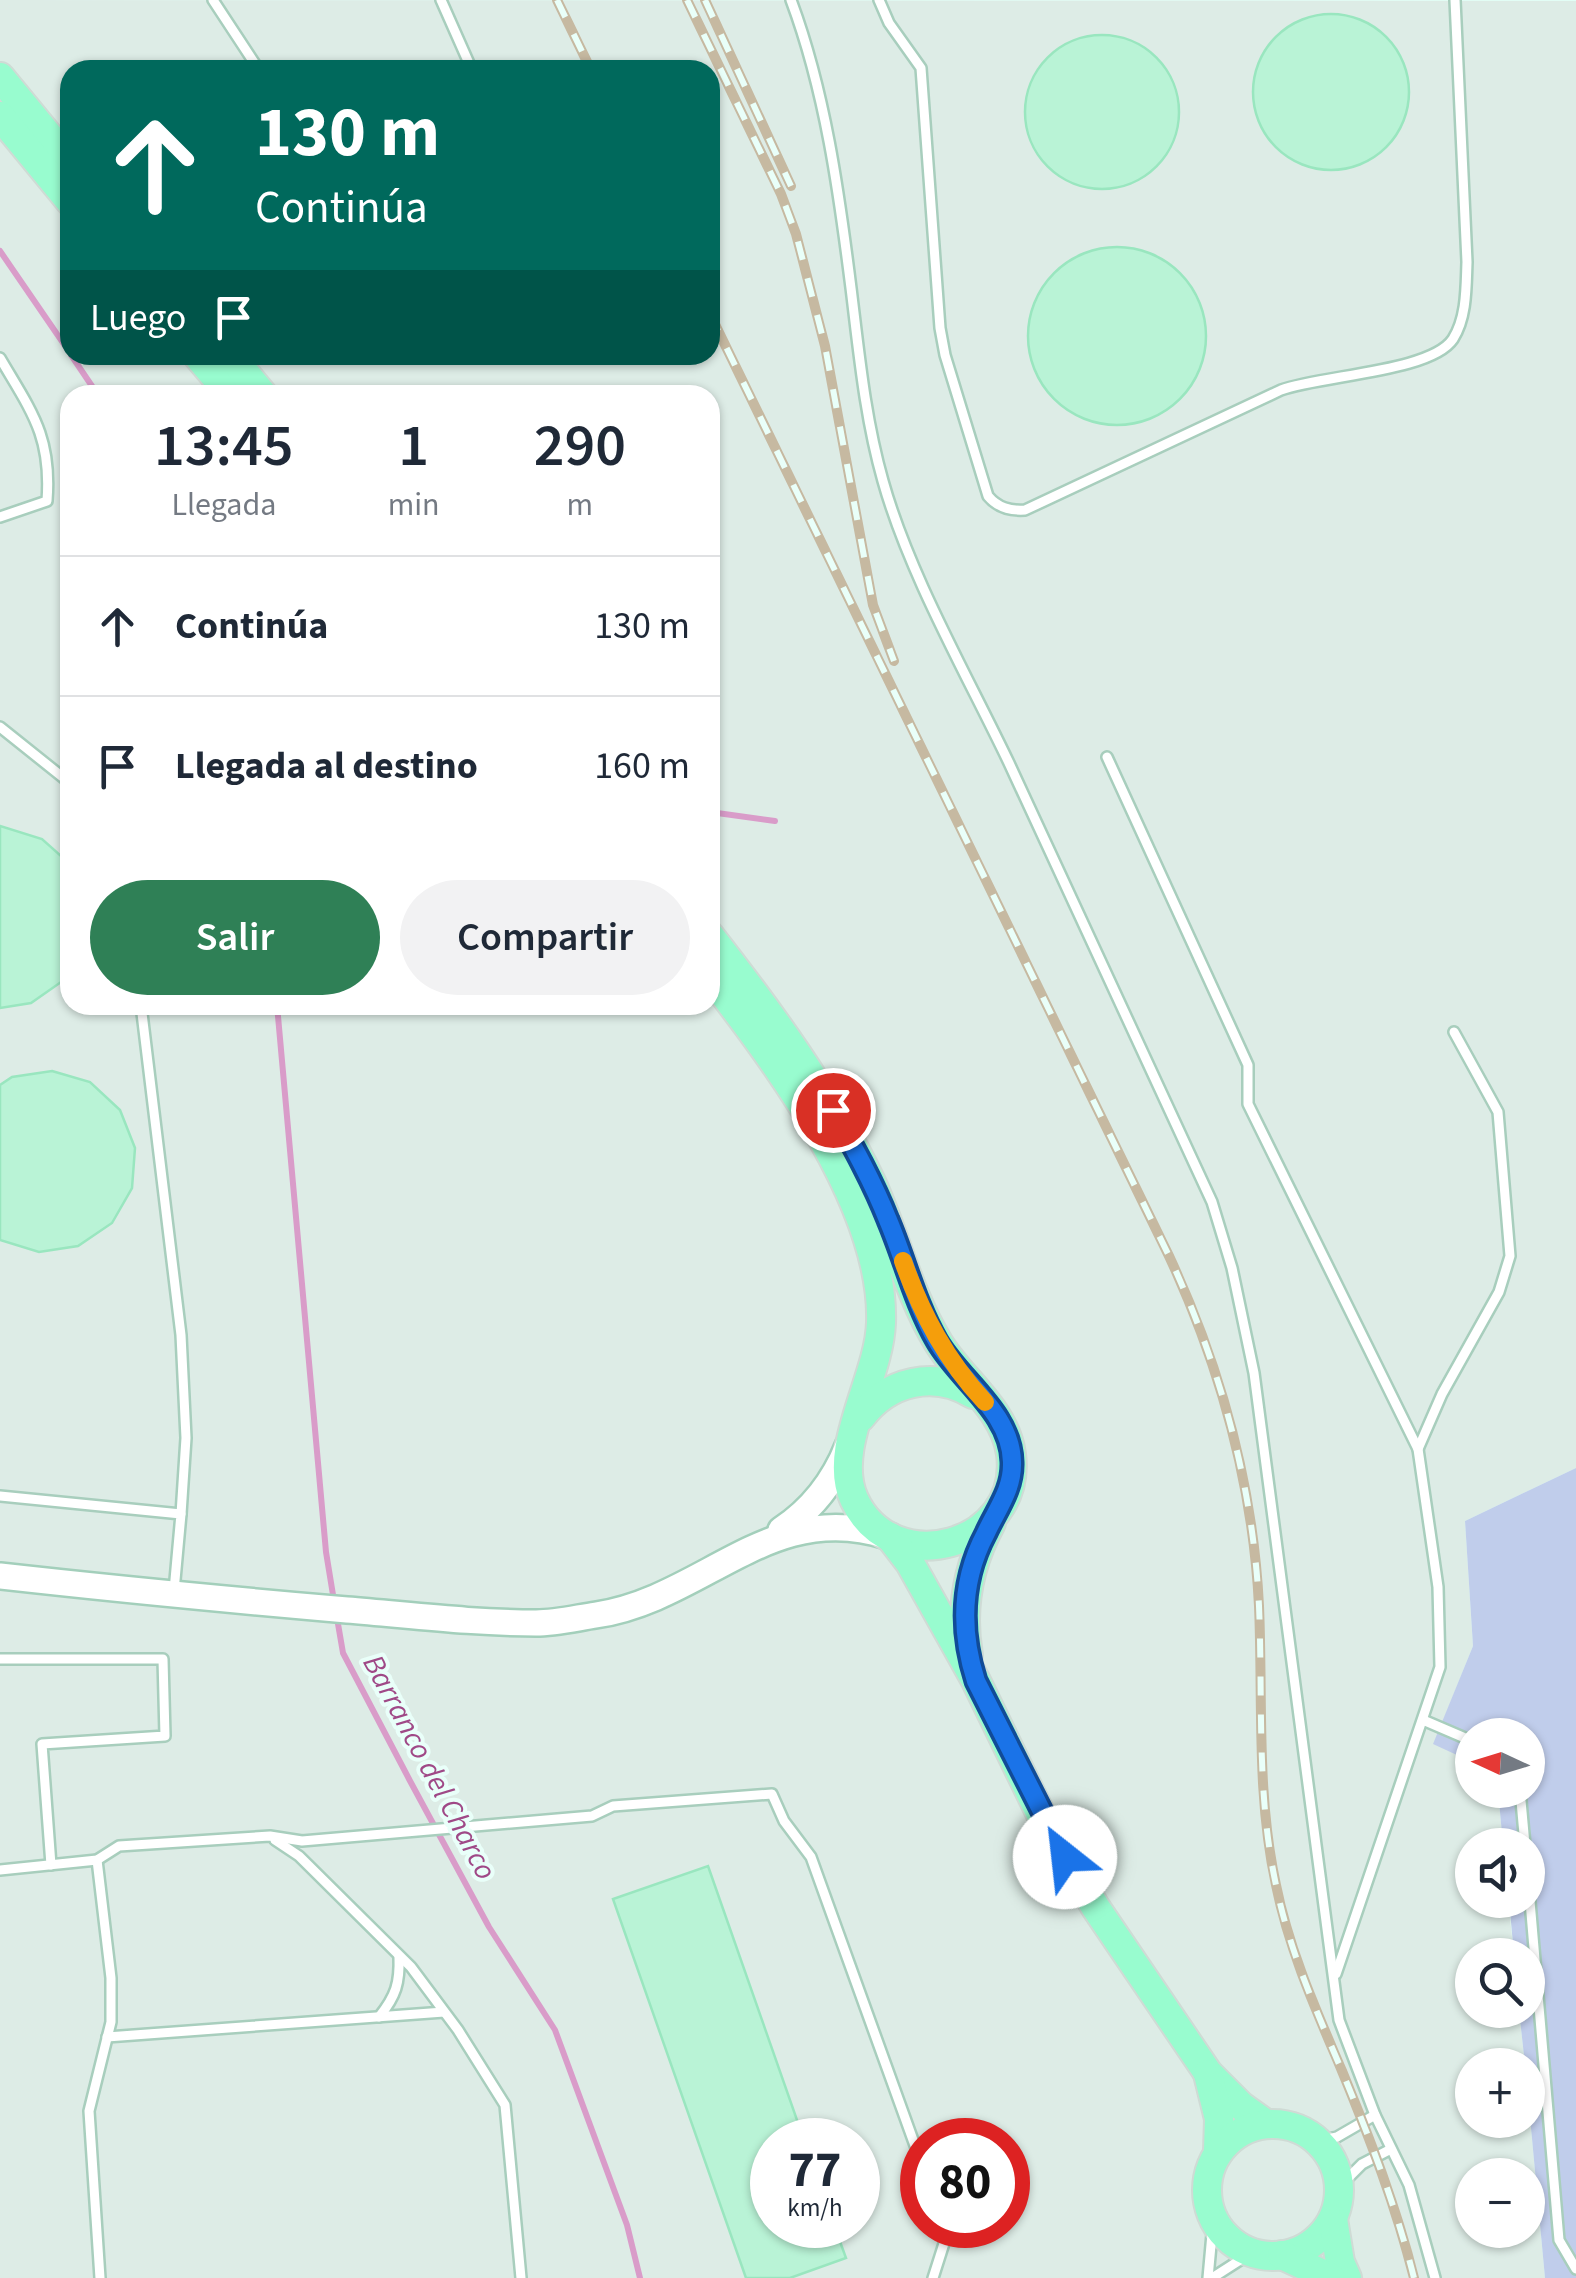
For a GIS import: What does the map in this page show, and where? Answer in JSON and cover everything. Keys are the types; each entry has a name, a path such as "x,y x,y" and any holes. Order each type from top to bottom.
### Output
{"highway":[{"path":"0,60 40,126"},
{"path":"0,77 60,150"},
{"path":"0,116 60,189"},
{"path":"206,365 222,385"},
{"path":"238,365 255,385"},
{"path":"720,949 788,1038 833,1110 888,1219 936,1340 1002,1425 1012,1472 1001,1505 978,1548 967,1584 964,1628 976,1681"},
{"path":"720,990 804,1111 847,1190 873,1252 880,1297 879,1344 853,1432 846,1472 853,1498 868,1520 888,1536 910,1563 976,1681 1049,1831 1096,1908 1208,2073 1266,2124"},
{"path":"853,1432 878,1398 911,1382 952,1384 986,1404"},
{"path":"888,1536 926,1547 954,1543 977,1532 1001,1505"},
{"path":"1208,2073 1220,2120 1218,2151 1208,2174 1207,2201 1213,2222 1229,2241 1251,2254 1292,2254 1315,2242 1333,2219"},
{"path":"1218,2151 1236,2134 1266,2124 1289,2125 1318,2141 1330,2156 1338,2188 1333,2219 1340,2262 1347,2278"},
{"path":"1282,2255 1331,2278"}],"main road":[{"path":"747,1551 818,1500 841,1462 853,1432"},
{"path":"0,1576 278,1604 540,1623 609,1613 681,1586 790,1532 822,1525 855,1526 888,1536"}],"lane":[{"path":"213,0 252,60"},
{"path":"440,0 467,60"},
{"path":"791,0 808,44 823,116 850,275 868,420 902,540 1204,1184 1232,1268 1254,1373 1339,2020 1375,2115 1409,2185 1435,2278"},
{"path":"879,0 889,23 921,68 945,355 988,496 994,503 1014,510 1043,502 1281,390 1310,380 1418,362 1444,349 1453,339 1465,300 1468,262 1455,0"},
{"path":"0,358 40,428 50,473 48,501 0,518"},
{"path":"0,728 60,775"},
{"path":"1107,757 1248,1065 1248,1104 1418,1448 1438,1587 1440,1667 1333,1982"},
{"path":"142,1015 181,1335 186,1438 174,1594"},
{"path":"1418,1448 1442,1394 1500,1292 1510,1256 1498,1112 1454,1032"},
{"path":"0,1496 181,1514"},
{"path":"0,1660 163,1659 165,1736 42,1744 51,1865"},
{"path":"1423,1720 1455,1734"},
{"path":"0,1870 97,1860 119,1846 270,1836 302,1841 592,1816 613,1806 772,1794 784,1821 811,1856 905,2118"},
{"path":"270,1836 299,1856 399,1955 444,2012 505,2105 520,2278"},
{"path":"97,1860 111,1978 111,2022 90,2111 100,2278"},
{"path":"1531,1918 1559,2240 1576,2269"},
{"path":"379,2017 393,2000 400,1982 399,1955"},
{"path":"106,2037 444,2012"},
{"path":"1318,2141 1337,2137 1375,2115"},
{"path":"1338,2188 1362,2164 1391,2149"},
{"path":"1210,2278 1213,2222"},
{"path":"933,2278 943,2248"},
{"path":"1210,2278 1251,2254"}],"shaded area":[{"path":"0,0 1576,1 1576,1468 1465,1521 1473,1646 1434,1743 1455,1754 1455,1808 1500,1808 1501,1828 1455,1828 1455,1918 1510,1918 1512,1938 1455,1938 1455,2028 1521,2028 1523,2048 1455,2048 1455,2138 1532,2138 1534,2158 1455,2158 1455,2248 1542,2248 1545,2278 0,2278"},
{"path":"1576,1468 1576,2278 1545,2278 1545,2158 1534,2158 1532,2138 1545,2138 1545,2048 1523,2048 1521,2028 1545,2028 1545,1938 1512,1938 1511,1918 1545,1918 1545,1828 1501,1828 1500,1808 1545,1808 1545,1718 1455,1718 1455,1754 1433,1744 1473,1646 1465,1521"}],"building":[{"path":"1331,14 1361,20 1386,37 1403,62 1409,92 1403,122 1386,147 1361,164 1331,170 1301,164 1276,147 1259,122 1253,92 1259,62 1276,37 1301,20"},
{"path":"1102,35 1131,41 1156,58 1173,83 1179,112 1173,141 1156,166 1131,183 1102,189 1073,183 1048,166 1031,141 1025,112 1031,83 1048,58 1073,41"},
{"path":"1117,247 1151,254 1180,273 1199,302 1206,336 1199,370 1180,399 1151,418 1117,425 1083,418 1054,399 1035,370 1028,336 1035,302 1054,273 1083,254"},
{"path":"0,826 42,839 60,855 60,983 31,1003 0,1008"},
{"path":"52,1071 90,1082 120,1110 135,1148 132,1188 112,1223 78,1246 39,1252 0,1240 0,1085 12,1077"},
{"path":"708,1866 796,2118 750,2118 750,2248 842,2248 846,2258 790,2278 746,2278 613,1899"}],"waterway":[{"name":"Barranco del Charco","path":"0,251 60,338"},
{"name":"Barranco del Charco","path":"78,365 91,385"},
{"path":"720,813 775,821"},
{"name":"Barranco del Charco","path":"278,1015 326,1552 334,1601"},
{"name":"Barranco del Charco","path":"337,1618 343,1653 409,1779 489,1927 555,2030 627,2225 640,2278"}],"railway":[{"path":"557,0 586,60"},
{"path":"687,0 716,60"},
{"path":"705,0 791,186"},
{"path":"720,68 781,194 796,234 825,346 873,605 894,661"},
{"path":"720,335 1169,1256 1204,1340 1231,1426 1256,1560 1265,1816 1276,1885 1296,1956 1372,2147 1414,2278"}],"slow traffic":[{"path":"903,1261 936,1340 985,1402"}],"route":[{"path":"833,1110 888,1219 936,1340 996,1415 1007,1437 1012,1472 1007,1493 978,1548 967,1584 967,1653 976,1681 1065,1857"}]}
